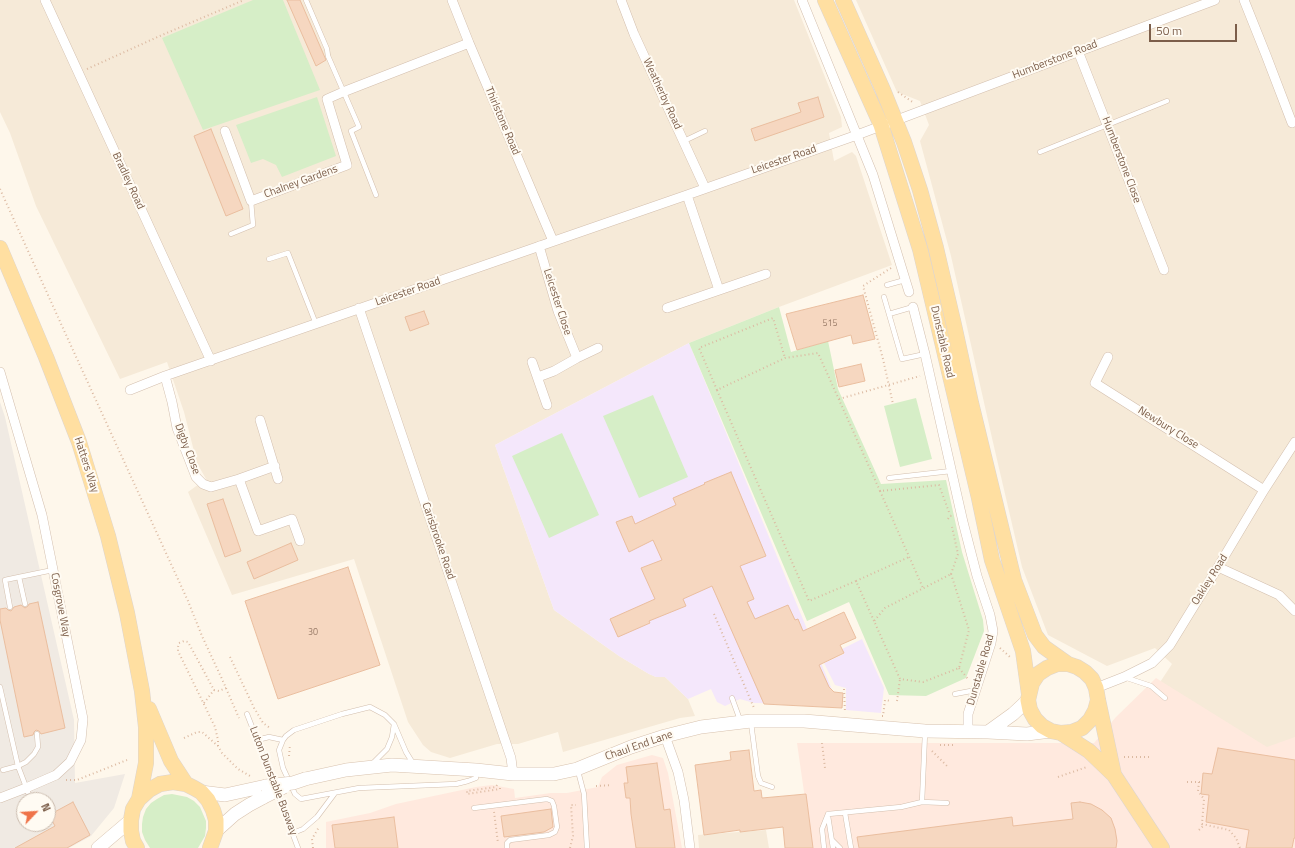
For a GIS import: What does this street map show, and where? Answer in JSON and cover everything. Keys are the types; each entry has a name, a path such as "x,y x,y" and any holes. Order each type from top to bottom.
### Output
{"main road":[{"name":"Dunstable Road","path":"825,0 888,123 904,142 920,190 936,248 995,505 1014,580 1035,635 1044,647 1068,664"},
{"name":"Dunstable Road","path":"843,0 867,52 888,123 920,249 979,498 992,560 1023,651 1028,697"},
{"name":"Hatters Way","path":"0,248 79,442 108,536 127,613 142,691 146,727 146,763 139,799"},
{"path":"1114,775 1097,694 1092,679 1085,672 1068,664 1057,664 1046,668 1038,674 1032,683 1028,697 1030,710 1035,719 1042,726 1056,732 1089,751 1114,775 1162,848"},
{"name":"Hatters Way","path":"142,691 155,726 171,761 186,784"},
{"path":"1056,732 1072,732 1082,728 1090,720 1095,711 1097,694"},
{"path":"137,848 133,841 131,831 130,820 133,809 139,799 149,790 160,784 173,782 186,784 200,792 208,800 216,820 212,843"}],"street":[{"name":"Bradley Road","path":"45,0 211,361"},
{"name":"Thirlstone Road","path":"452,0 553,241"},
{"name":"Weatherby Road","path":"621,0 634,34 705,188"},
{"path":"802,0 873,175 908,292"},
{"name":"Humberstone Road","path":"888,123 1214,0"},
{"path":"1244,0 1292,123"},
{"name":"Chalney Gardens","path":"225,131 251,201 347,165 327,99 469,43"},
{"name":"Humberstone Close","path":"1078,51 1164,270"},
{"name":"Leicester Road","path":"130,390 165,376 687,195 888,123"},
{"path":"687,195 719,290"},
{"name":"Leicester Close","path":"539,246 558,311 577,358"},
{"path":"667,308 766,274"},
{"name":"Dunstable Road","path":"913,307 963,522 993,630 968,714 968,732"},
{"name":"Carisbrooke Road","path":"359,308 511,758 512,774"},
{"path":"538,377 554,371 598,348"},
{"name":"Newbury Close","path":"1108,357 1095,382 1264,490"},
{"path":"532,362 547,405"},
{"name":"Cosgrove Way","path":"0,372 42,515 83,719 82,740 70,762 56,775 0,798"},
{"name":"Digby Close","path":"165,376 172,402 176,428 196,477 203,484 211,487 275,466"},
{"path":"260,420 278,479"},
{"name":"Oakley Road","path":"1097,694 1124,677 1152,663 1170,645 1264,490 1295,442"},
{"path":"239,479 258,531 292,519 300,541"},
{"path":"1218,567 1279,595 1295,611"},
{"path":"988,732 1013,714 1028,697"},
{"name":"Chaul End Lane","path":"200,792 225,795 259,787 299,781 346,770 392,765 476,770 512,774 554,774 577,769 631,746 665,736 701,727 750,721 804,721 925,731 1028,734 1056,732"},
{"path":"665,736 678,772 684,800 690,848"},
{"name":"Chaul End Lane","path":"212,843 259,787"},
{"path":"98,848 130,820"}],"lane":[{"path":"306,0 358,127 351,131 376,195"},
{"path":"1040,152 1108,126 1167,101"},
{"path":"684,141 705,131"},
{"path":"231,234 253,225 251,201"},
{"path":"269,259 288,253 316,324"},
{"path":"887,285 904,280"},
{"path":"884,297 902,359 925,354"},
{"path":"888,314 913,307"},
{"path":"889,478 951,471"},
{"path":"10,607 5,580 53,570"},
{"path":"19,577 25,604"},
{"path":"1124,677 1152,686 1165,698"},
{"path":"0,687 18,766 28,792"},
{"path":"955,694 976,690"},
{"path":"732,698 750,721 758,776 761,783 772,787"},
{"path":"415,766 406,752 394,724 385,715 370,707 352,711 294,730 286,736 279,750 283,768 295,794 302,799 360,788 456,784 476,778 476,770"},
{"name":"Luton Dunstable Busway","path":"247,714 298,848"},
{"path":"369,768 387,748 392,737 394,724"},
{"path":"922,802 925,731"},
{"path":"3,770 26,762 34,754 38,747 38,734"},
{"path":"257,740 269,737 283,740"},
{"path":"577,769 584,794 587,848"},
{"path":"293,833 302,829 317,817 335,793"},
{"path":"474,808 547,799 552,801 557,827 555,832 549,835 510,840 507,843 507,848"},
{"path":"828,814 882,809 922,802 947,803"},
{"path":"845,813 851,848"},
{"path":"828,814 833,848"},
{"path":"824,848 822,829 828,814"},
{"path":"832,840 840,848"}],"path":[{"path":"78,73 244,0"},
{"path":"0,189 66,337 188,601 239,718 247,714"},
{"path":"893,404 863,286 890,268 899,264"},
{"path":"785,358 773,318 699,348 809,601 909,557"},
{"path":"717,390 785,358 818,353 924,588"},
{"path":"839,400 929,373"},
{"path":"880,491 939,485 950,516 958,554 951,574 969,630 959,668 923,682 900,679"},
{"path":"874,621 885,608 951,574"},
{"path":"856,581 900,679 897,701"},
{"path":"714,614 750,721"},
{"path":"991,640 1011,657 1024,658"},
{"path":"214,690 188,642 184,641 179,644 178,651 215,727 218,746"},
{"path":"230,657 255,710"},
{"path":"214,690 219,691 226,688"},
{"path":"844,689 845,724"},
{"path":"204,703 214,690"},
{"path":"876,715 883,716 884,700 891,701"},
{"path":"184,738 197,732 202,732 218,746 222,753 238,769 259,787"},
{"path":"822,743 825,768"},
{"path":"925,745 948,767"},
{"path":"1127,757 1152,756"},
{"path":"77,780 126,760"},
{"path":"1058,777 1100,762"},
{"path":"1187,782 1202,782"},
{"path":"1199,782 1198,791 1204,799 1202,822 1204,825"},
{"path":"499,784 500,789 467,794 467,791 496,787 499,784"},
{"path":"596,786 612,785"},
{"path":"493,805 499,848"},
{"path":"570,848 573,836 571,805"},
{"path":"312,848 312,839 322,822 317,817"},
{"path":"1199,830 1204,825"},
{"path":"1204,825 1229,830 1236,838 1240,848"}],"shaded area":[{"path":"0,0 794,0 841,117 842,127 829,133 834,161 852,152 856,156 892,265 779,307 689,343 495,445 554,610 619,656 649,674 656,677 665,677 688,699 695,716 680,718 563,752 558,732 518,744 497,744 450,758 431,752 423,745 408,722 354,559 232,595 188,492 206,479 197,463 184,412 167,362 120,379 36,206 10,133 0,112"},
{"path":"856,0 1295,0 1295,848 1122,740 1172,664 1155,648 1107,666 1048,635 1022,567 951,256 920,141 929,125 920,101 897,92"},
{"path":"689,343 833,692 832,704 754,703 740,699 725,706 717,702 711,689 688,699 665,677 656,677 649,674 619,656 554,610 495,445"},
{"path":"0,402 5,417 74,720 75,783 125,774 114,808 91,836 69,848 0,848"},
{"path":"862,639 884,688 881,713 846,710 846,688 835,685 824,663 844,654 842,649"},
{"path":"1156,678 1267,747 1295,737 1295,848 812,848 797,743 1094,743 1116,717"},
{"path":"652,755 663,758 668,773 682,848 326,848 326,822 370,813 396,804 476,787 492,785 514,789 515,798 551,793 567,793 598,787 602,777 617,765"},
{"path":"766,830 769,848 699,848 698,835"}],"green space":[{"path":"253,0 283,0 320,90 203,130 162,38"},
{"path":"317,97 336,156 282,177 276,165 263,159 251,163 236,125"},
{"path":"779,307 791,352 828,341 838,389 881,484 946,480 962,552 983,620 984,631 966,678 926,696 889,695 849,602 807,621 689,343"},
{"path":"653,395 688,477 639,498 603,416"},
{"path":"916,398 932,459 900,467 884,406"},
{"path":"562,433 599,515 549,538 512,456"},
{"path":"172,794 187,797 200,807 206,821 206,828 205,836 198,848 150,848 145,840 142,832 142,824 146,809 157,799 164,795"}],"building":[{"path":"287,0 300,0 326,60 316,66"},
{"path":"818,97 824,117 755,141 751,129 801,112 798,103"},
{"path":"211,129 243,209 226,216 194,136"},
{"path":"863,295 875,339 853,344 851,335 797,350 786,314"},
{"path":"424,311 429,324 410,331 405,317"},
{"path":"861,364 865,381 839,387 835,370"},
{"path":"731,472 766,556 740,566 754,599 747,602 755,619 788,605 795,620 798,619 803,631 844,612 856,638 840,645 844,653 819,665 829,687 834,692 843,693 842,708 764,704 712,586 683,599 686,606 649,621 650,623 618,637 610,619 655,599 641,568 662,560 653,540 629,552 616,522 632,516 635,524 676,505 673,498"},
{"path":"223,499 241,551 225,557 207,504"},
{"path":"291,543 298,560 254,579 247,562"},
{"path":"348,567 380,665 278,699 245,601"},
{"path":"38,602 65,728 41,734 36,730 33,735 24,737 0,620 0,609 6,608 11,611 14,607 21,605 25,608 29,604"},
{"path":"1218,748 1295,760 1295,838 1292,848 1246,848 1249,830 1206,822 1209,795 1201,794 1203,773 1212,774"},
{"path":"749,750 754,791 761,790 762,798 806,794 813,848 785,848 783,827 740,832 740,830 704,835 695,765 731,760 730,752"},
{"path":"657,763 664,810 670,809 675,848 636,848 630,798 626,798 624,783 628,783 626,767"},
{"path":"73,802 90,835 67,848 15,848 44,832 56,832 56,811"},
{"path":"1080,802 1091,804 1102,810 1111,818 1117,841 1116,848 859,848 857,837 1012,817 1013,826 1073,819 1071,803"},
{"path":"551,809 553,827 544,832 504,837 501,816"},
{"path":"394,817 398,848 335,848 332,825"}]}
